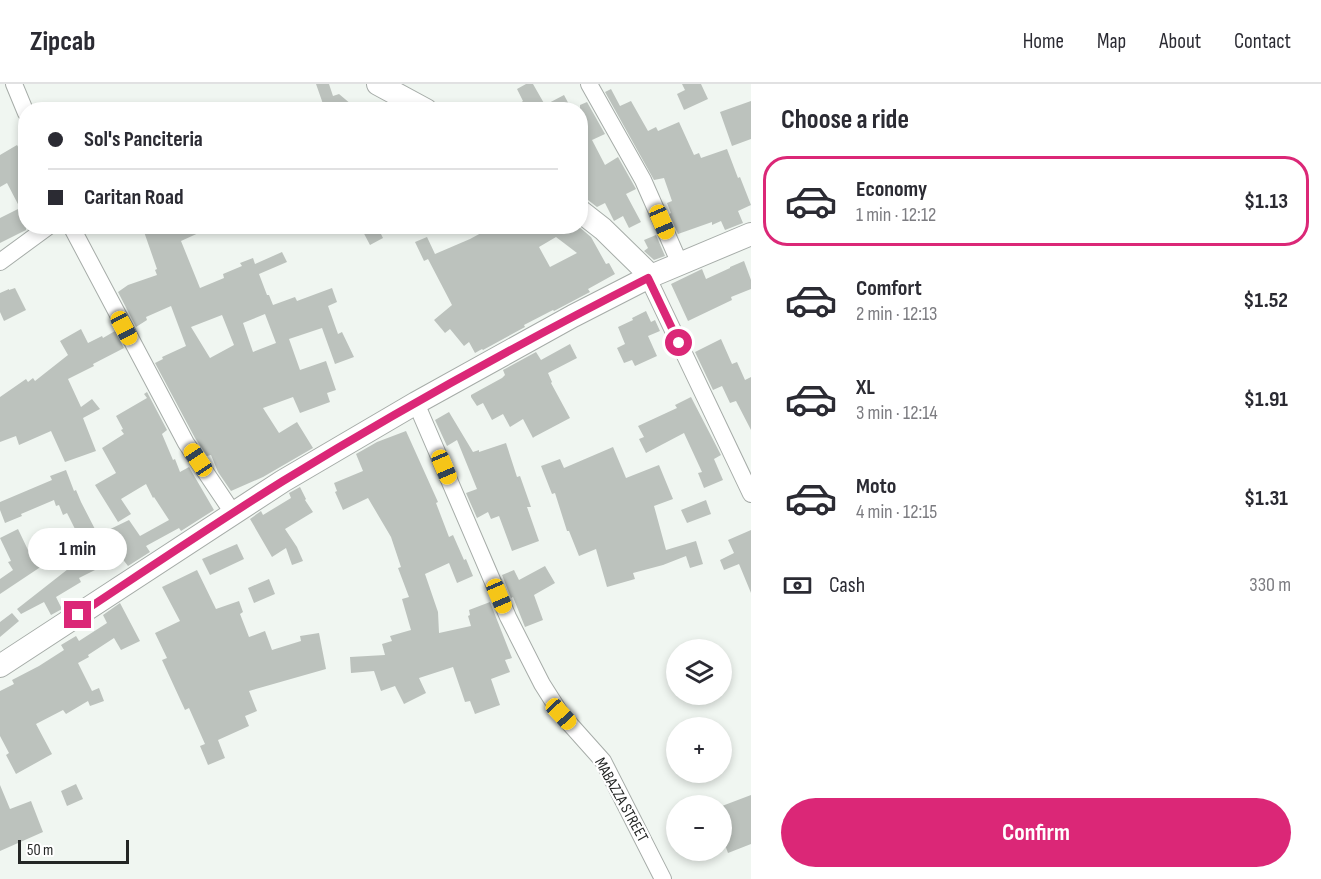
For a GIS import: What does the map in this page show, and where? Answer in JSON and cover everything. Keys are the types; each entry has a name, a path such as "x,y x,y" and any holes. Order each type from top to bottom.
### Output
{"main road":[{"path":"378,84 411,102"},
{"path":"588,218 650,277"},
{"path":"0,666 233,513 416,403 573,316 650,277 751,234"}],"street":[{"path":"14,84 21,102"},
{"path":"589,84 644,180 680,264"},
{"path":"0,262 38,234"},
{"path":"75,234 186,443 233,513"},
{"path":"650,277 751,494"},
{"name":"MABAZZA STREET","path":"416,403 508,617 542,684 561,714 603,761 663,879"}],"building":[{"path":"316,84 329,84 333,96 339,94 348,102 322,102"},
{"path":"526,84 533,84 543,102 522,102 517,89"},
{"path":"682,84 701,84 708,99 684,110 677,94 685,90"},
{"path":"611,89 620,106 631,101 648,131 656,127 658,131 679,122 694,155 699,153 701,158 727,149 751,205 738,211 743,223 725,230 721,221 712,225 712,222 678,234 669,214 671,213 667,203 672,201 664,178 654,180 605,92"},
{"path":"564,95 568,102 551,102"},
{"path":"751,101 751,139 732,146 720,112"},
{"path":"588,104 605,134 592,140 605,165 618,157 636,189 626,194 641,222 629,228 623,216 614,221 605,203 597,207 588,200"},
{"path":"17,145 18,147 18,204 7,183 0,187 0,155"},
{"path":"18,209 18,234 0,243 0,218"},
{"path":"145,234 196,234 181,241 200,288 224,278 223,274 242,266 240,263 253,258 255,264 282,252 287,262 259,274 273,305 295,297 297,301 332,288 337,302 328,306 338,334 342,332 354,357 335,364 322,328 289,339 300,370 326,361 336,390 327,393 330,402 300,413 293,397 263,408 279,433 297,422 313,448 263,477 231,491 218,472 211,455 207,456 195,438 155,363 163,359 162,357 186,346 171,306 146,317 147,320 136,327 118,292 128,285 157,275 155,270 157,269","holes":["265,314 276,343 253,352 243,323","222,315 234,345 210,358 191,327"]},
{"path":"364,234 381,234 383,238 370,245"},
{"path":"479,234 587,234 615,274 588,289 590,292 475,353 469,342 464,346 450,329 445,333 434,320 452,305 428,259 424,261 415,242 427,237 435,254","holes":["556,237 577,253 550,267 539,247"]},
{"path":"656,235 665,256 654,260 644,251 648,248 644,240"},
{"path":"744,261 751,280 751,289 731,297 732,300 688,321 671,284 702,269 706,279"},
{"path":"15,288 26,310 4,321 0,312 0,293"},
{"path":"646,311 651,322 655,320 660,331 648,336 657,356 635,366 632,360 624,363 617,348 625,344 618,327"},
{"path":"81,329 88,343 115,331 124,348 68,379 81,407 92,399 100,409 83,418 96,451 65,462 51,431 19,445 16,436 0,442 0,397 26,379 28,382 33,378 35,381 68,355 60,341"},
{"path":"721,339 732,364 737,362 745,380 751,377 751,430 736,401 730,403 722,386 713,390 695,352"},
{"path":"570,344 577,358 548,373 570,418 533,438 523,419 510,427 503,414 492,420 483,403 477,406 471,397 502,378 505,375 503,370 536,352 541,360"},
{"path":"147,392 167,430 162,434 173,460 175,459 180,472 189,467 214,510 181,531 179,528 146,546 150,552 128,566 121,557 79,578 81,582 56,597 62,609 51,615 44,602 21,614 17,609 77,562 66,546 80,539 67,513 63,515 54,500 5,523 0,510 0,502 52,480 50,476 66,470 74,491 76,490 98,535 129,520 140,536 169,520 146,484 121,499 131,514 118,522 95,485 116,473 102,448 124,434 116,416 147,398 144,394"},
{"path":"691,397 721,455 714,459 723,480 704,488 698,473 702,472 684,433 646,453 639,439 644,437 638,426 677,408 675,405"},
{"path":"449,412 473,452 506,443 517,477 520,476 531,507 527,507 539,541 512,551 499,516 491,519 488,512 477,518 466,493 477,489 457,440 447,446 435,420"},
{"path":"406,431 438,502 436,503 449,537 453,535 473,576 457,583 449,563 425,574 438,612 439,633 471,626 469,610 490,602 512,658 505,660 510,672 491,679 500,705 475,714 470,701 465,702 453,667 419,678 426,693 404,704 395,686 381,691 374,671 351,673 350,657 385,655 382,644 392,641 390,636 411,630 402,599 409,597 398,568 401,567 391,537 368,498 343,510 335,492 337,491 334,483 363,471 356,454 377,442"},
{"path":"613,447 626,478 659,465 673,499 654,506 666,550 696,541 703,564 690,568 686,556 633,573 635,579 607,587 596,549 579,556 569,531 567,531 555,493 552,494 541,466 560,459 564,468"},
{"path":"300,487 313,512 285,529 303,561 292,565 286,548 272,557 250,519 261,511 263,515 291,498 289,493"},
{"path":"706,500 711,514 687,523 681,510"},
{"path":"18,529 28,550 34,546 45,564 0,594 0,579 13,570 0,538"},
{"path":"751,530 751,593 739,564 724,570 720,560 734,553 728,540"},
{"path":"237,544 244,559 210,575 202,559"},
{"path":"545,566 555,583 534,595 543,620 525,627 502,575 514,570 519,580"},
{"path":"197,570 216,609 239,601 243,612 240,614 249,637 265,631 272,650 301,641 300,636 319,633 326,669 249,691 257,711 245,716 249,726 218,740 225,758 208,765 200,746 205,744 189,708 185,710 162,660 167,658 155,633 180,621 162,587"},
{"path":"269,579 275,594 254,603 248,588"},
{"path":"120,603 140,641 121,650 114,638 78,663 92,691 99,688 104,701 90,706 88,701 66,714 63,710 36,724 52,754 16,774 6,755 9,753 0,736 0,691 14,684 12,680 64,650 61,645 76,636 79,641 107,623 103,615"},
{"path":"12,613 19,621 0,637 0,622"},
{"path":"76,784 83,799 67,806 61,791"},
{"path":"0,785 10,809 31,801 43,832 0,851"},
{"path":"751,795 751,844 732,851 732,802"}],"route":[{"path":"78,615 284,481 416,403 573,316 648,278 679,343"}]}
